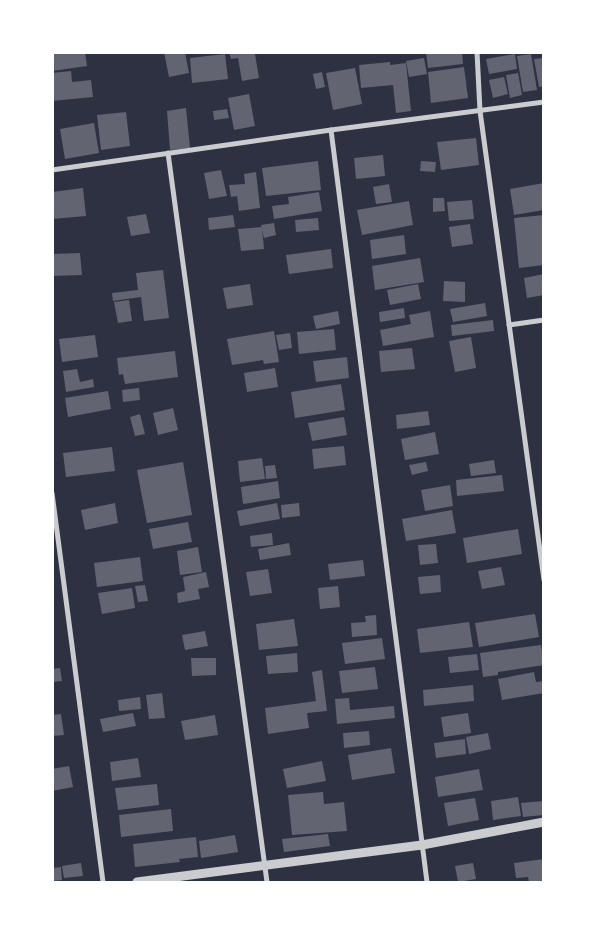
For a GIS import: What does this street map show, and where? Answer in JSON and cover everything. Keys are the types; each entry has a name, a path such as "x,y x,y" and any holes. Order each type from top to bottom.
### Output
{"street":[{"path":"477,52 480,111 544,580"},
{"path":"52,170 544,102"},
{"path":"331,130 427,882"},
{"path":"168,153 267,882"},
{"path":"509,325 544,320"},
{"path":"52,493 103,882"},
{"path":"137,882 422,845 544,822"}],"building":[{"path":"52,52 85,52 87,66 52,71"},
{"path":"164,52 185,52 189,73 169,77"},
{"path":"229,52 255,54 259,78 242,81 238,58 231,59"},
{"path":"426,52 462,52 463,64 428,68"},
{"path":"225,54 228,79 192,83 190,58"},
{"path":"515,54 517,69 489,74 486,59"},
{"path":"531,54 537,90 523,92 517,56"},
{"path":"424,58 427,74 409,77 406,61"},
{"path":"544,58 544,86 539,87 534,59"},
{"path":"390,62 390,65 406,63 411,111 396,113 393,85 361,88 359,65"},
{"path":"464,67 468,98 431,103 428,72"},
{"path":"355,68 362,104 333,110 326,73"},
{"path":"71,71 72,82 91,80 93,97 52,101 52,73"},
{"path":"322,72 325,87 316,89 313,74"},
{"path":"518,73 522,95 510,98 506,75"},
{"path":"504,77 508,94 493,98 489,80"},
{"path":"249,94 255,126 234,130 228,98"},
{"path":"186,108 190,148 170,150 167,111"},
{"path":"227,109 229,118 214,120 213,111"},
{"path":"126,112 130,146 101,150 97,115"},
{"path":"94,123 99,153 65,159 60,129"},
{"path":"476,138 479,165 441,170 437,142"},
{"path":"383,155 385,176 356,179 354,158"},
{"path":"318,161 321,190 266,196 262,168"},
{"path":"421,161 436,162 435,172 420,171"},
{"path":"221,170 227,196 209,199 204,173"},
{"path":"256,172 260,208 239,211 237,196 231,197 229,185 245,184 244,174"},
{"path":"544,183 544,210 514,215 510,189"},
{"path":"389,184 392,202 376,204 373,187"},
{"path":"83,188 86,216 52,219 52,192"},
{"path":"319,192 322,211 274,219 272,206 289,204 288,197"},
{"path":"433,198 444,198 445,211 433,212"},
{"path":"472,200 474,219 449,221 447,202"},
{"path":"409,201 413,225 362,235 357,210"},
{"path":"146,214 150,233 131,236 127,217"},
{"path":"233,215 235,227 209,230 208,218"},
{"path":"544,215 544,265 519,268 514,218"},
{"path":"318,218 319,230 296,232 295,220"},
{"path":"274,223 276,235 264,238 261,225"},
{"path":"470,224 473,244 452,247 449,227"},
{"path":"262,227 264,249 241,251 238,229"},
{"path":"404,235 406,254 372,259 370,240"},
{"path":"331,249 333,268 289,274 286,255"},
{"path":"80,253 82,275 52,276 52,254"},
{"path":"420,258 424,282 375,290 372,266"},
{"path":"163,270 169,318 144,321 141,297 113,301 112,293 138,290 136,273"},
{"path":"544,274 544,295 527,298 524,278"},
{"path":"444,281 465,282 465,302 443,301"},
{"path":"250,284 253,305 227,309 223,288"},
{"path":"418,284 421,299 390,305 387,290"},
{"path":"129,300 132,321 118,323 114,302"},
{"path":"485,303 487,316 453,322 450,309"},
{"path":"404,308 405,318 380,322 379,312"},
{"path":"338,311 340,324 316,329 313,316"},
{"path":"430,311 434,337 383,346 380,330 411,324 409,315"},
{"path":"493,320 494,331 452,336 451,325"},
{"path":"334,329 336,350 299,354 297,332"},
{"path":"274,331 279,362 264,364 263,360 232,365 227,339"},
{"path":"290,333 292,348 279,350 276,335"},
{"path":"95,335 98,357 62,362 59,339"},
{"path":"471,337 476,368 455,372 449,341"},
{"path":"412,348 415,369 381,372 379,351"},
{"path":"175,351 178,377 125,384 123,374 119,375 117,358"},
{"path":"347,357 349,378 316,382 313,361"},
{"path":"275,368 278,387 247,392 244,373"},
{"path":"77,369 80,382 93,379 94,387 66,392 63,371"},
{"path":"341,384 345,410 295,418 291,392"},
{"path":"139,388 140,400 123,402 122,390"},
{"path":"108,391 111,409 68,417 65,398"},
{"path":"173,408 178,430 158,435 153,413"},
{"path":"428,411 430,425 397,429 396,415"},
{"path":"140,414 145,434 135,436 130,417"},
{"path":"344,417 347,435 312,441 308,423"},
{"path":"435,432 439,454 405,460 401,439"},
{"path":"344,446 346,465 314,469 312,449"},
{"path":"112,447 115,471 66,477 63,453"},
{"path":"262,458 265,479 240,482 238,461"},
{"path":"494,460 496,473 471,476 469,464"},
{"path":"183,462 192,515 147,523 137,470"},
{"path":"426,462 428,471 412,475 409,465"},
{"path":"275,465 277,478 266,479 265,466"},
{"path":"502,475 504,491 457,496 456,480"},
{"path":"278,481 280,498 243,504 241,487"},
{"path":"450,485 453,506 425,511 421,490"},
{"path":"115,503 118,523 85,530 81,510"},
{"path":"277,503 280,519 240,526 237,511"},
{"path":"299,503 300,516 282,518 281,505"},
{"path":"452,510 456,533 406,541 402,519"},
{"path":"188,522 192,542 153,549 149,529"},
{"path":"518,529 522,554 467,563 463,538"},
{"path":"272,533 273,545 251,547 250,536"},
{"path":"289,543 291,555 260,560 258,549"},
{"path":"436,544 438,563 420,565 418,545"},
{"path":"198,547 202,572 180,575 177,551"},
{"path":"140,557 143,581 97,587 94,563"},
{"path":"363,560 365,576 330,580 328,564"},
{"path":"501,567 505,585 482,589 478,571"},
{"path":"268,569 272,593 250,596 246,572"},
{"path":"206,572 209,587 198,589 200,599 178,603 177,593 185,591 183,577"},
{"path":"440,575 441,592 420,594 418,577"},
{"path":"145,585 148,601 138,602 135,586"},
{"path":"338,586 340,607 320,609 318,588"},
{"path":"132,588 135,608 102,614 98,593"},
{"path":"535,614 539,637 479,647 475,623"},
{"path":"376,615 377,635 352,637 351,623 366,622 365,616"},
{"path":"294,619 298,646 259,650 256,624"},
{"path":"469,622 473,647 420,653 417,629"},
{"path":"205,631 208,646 185,650 182,635"},
{"path":"382,638 385,659 345,664 342,643"},
{"path":"541,645 544,665 498,672 498,675 483,677 480,653"},
{"path":"297,653 298,672 268,674 266,656"},
{"path":"477,654 479,670 450,673 448,657"},
{"path":"191,658 216,658 216,675 192,676"},
{"path":"375,667 378,689 342,693 339,671"},
{"path":"60,668 62,681 52,682 52,669"},
{"path":"322,670 327,711 307,713 309,728 268,734 265,708 316,701 312,672"},
{"path":"534,672 536,682 544,681 544,693 502,700 498,679"},
{"path":"473,685 474,701 424,706 423,690"},
{"path":"162,693 165,718 149,719 146,695"},
{"path":"140,697 141,709 119,711 118,700"},
{"path":"349,698 350,710 394,706 395,718 337,724 335,699"},
{"path":"133,713 136,726 103,732 100,719"},
{"path":"468,713 471,733 444,737 441,717"},
{"path":"61,714 64,735 52,736 52,715"},
{"path":"215,715 218,735 185,740 181,721"},
{"path":"369,731 370,745 344,748 343,733"},
{"path":"488,733 491,749 469,754 466,737"},
{"path":"465,739 466,754 436,758 434,743"},
{"path":"391,748 395,773 352,780 348,755"},
{"path":"138,758 141,777 112,781 110,762"},
{"path":"322,761 326,781 287,788 283,769"},
{"path":"69,766 73,787 52,791 52,769"},
{"path":"479,769 483,790 438,797 435,777"},
{"path":"157,784 159,805 118,810 115,788"},
{"path":"323,792 324,804 344,802 347,831 292,835 288,795"},
{"path":"518,797 521,816 493,820 491,801"},
{"path":"475,798 479,820 448,826 444,803"},
{"path":"544,801 544,815 523,817 521,803"},
{"path":"171,809 173,831 121,837 119,815"},
{"path":"328,834 330,846 284,852 282,839"},
{"path":"235,835 238,852 201,858 199,841"},
{"path":"196,837 198,857 179,859 180,862 135,867 133,844"},
{"path":"544,859 544,882 529,882 528,877 516,878 514,863"},
{"path":"81,863 83,876 64,878 62,866"},
{"path":"473,863 476,879 458,882 455,866"},
{"path":"61,867 62,880 52,881 52,868"}]}
